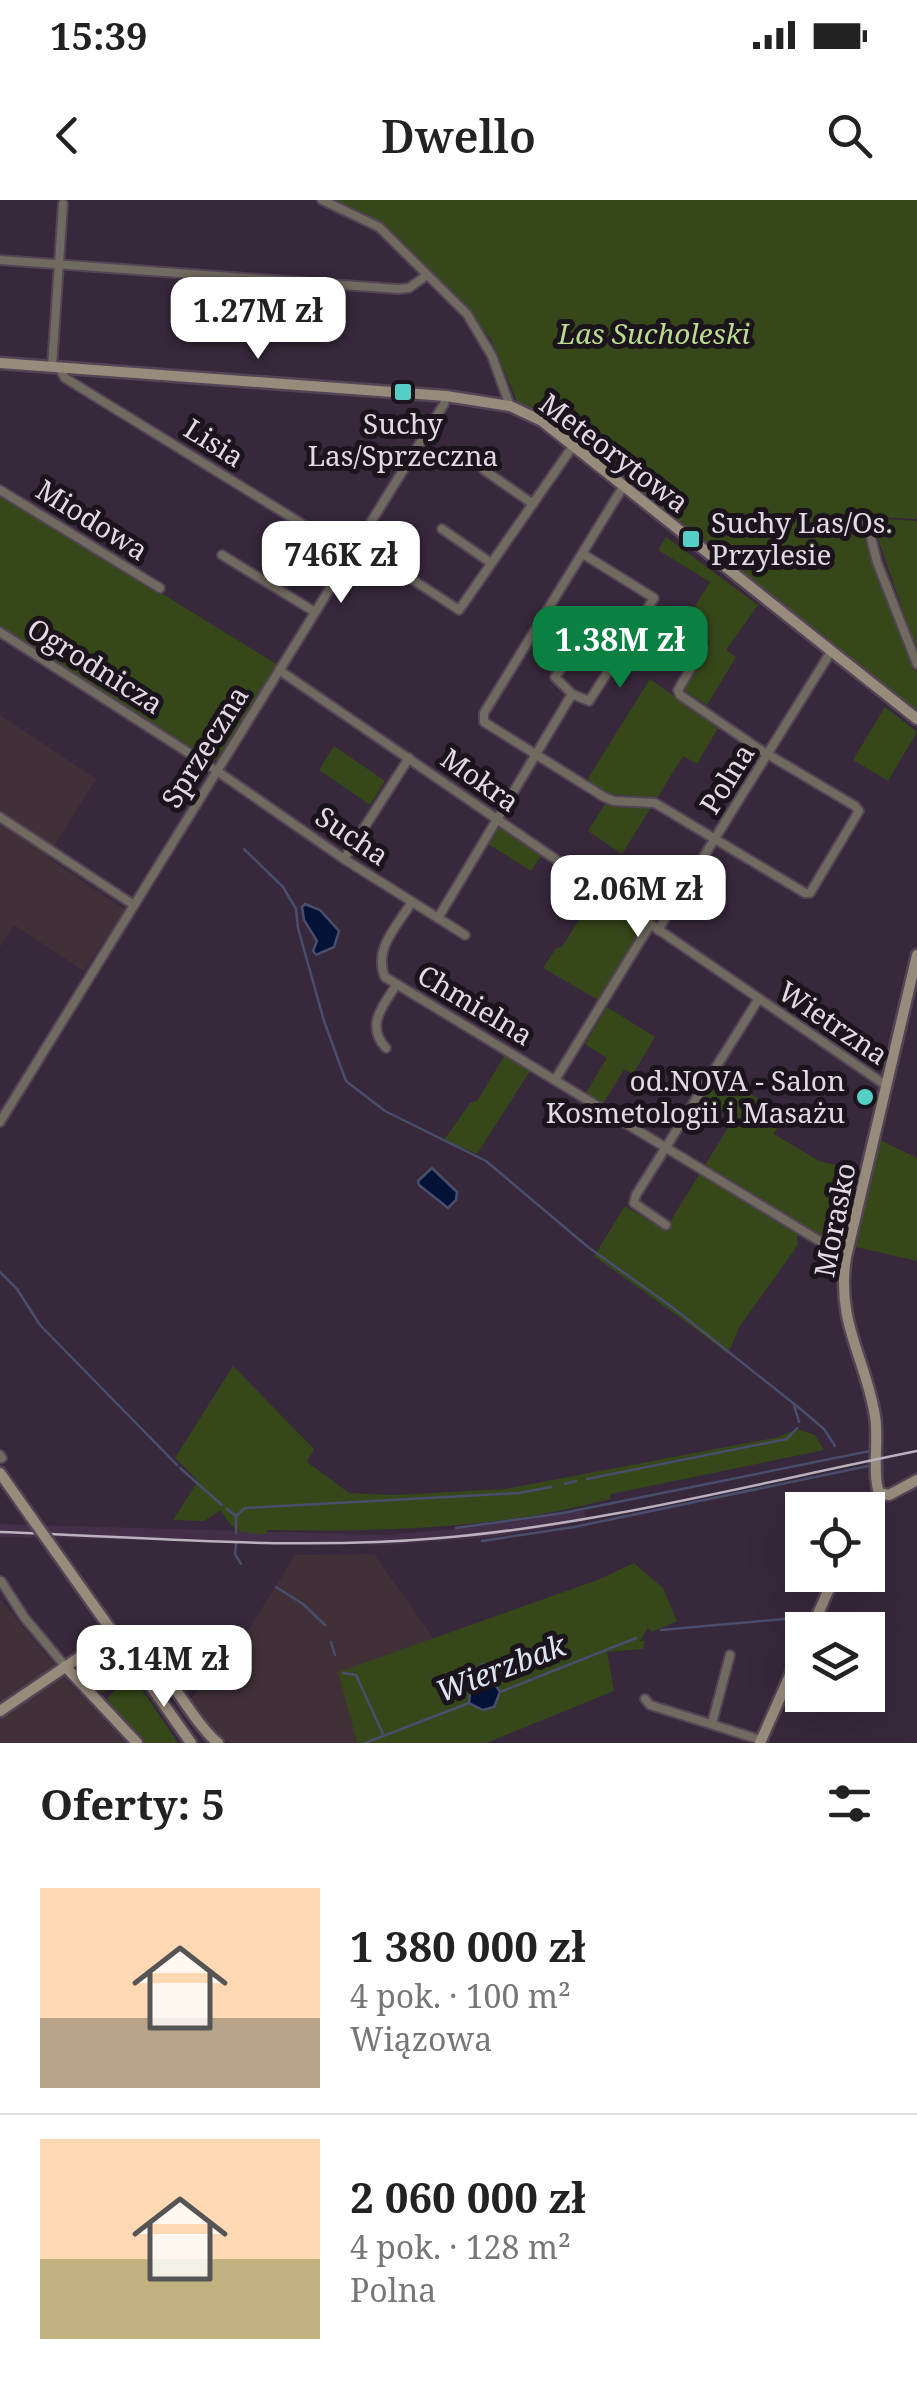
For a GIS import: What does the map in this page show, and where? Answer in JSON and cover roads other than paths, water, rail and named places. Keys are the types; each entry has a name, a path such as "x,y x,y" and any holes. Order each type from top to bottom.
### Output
{"street":[{"name":"Meteorytowa","path":"322,200 380,227 472,321 497,367 510,406 534,416 917,718"},
{"path":"55,367 63,204"},
{"path":"0,260 398,289 418,283 427,275"},
{"path":"0,363 446,396 510,406"},
{"name":"Lisia","path":"55,367 65,378 351,554"},
{"name":"Sprzeczna","path":"0,1122 446,396"},
{"path":"410,578 458,610 572,448"},
{"path":"484,470 532,504"},
{"path":"624,487 482,717 484,722 604,797 614,802 654,803 810,893 859,811 680,695 678,690 694,663"},
{"name":"Miodowa","path":"0,490 160,588"},
{"path":"866,518 877,562 917,664"},
{"path":"442,529 491,564"},
{"path":"583,554 654,598 617,658 590,701 572,694 555,677 582,639 617,658"},
{"path":"222,555 315,612"},
{"name":"Ogrodnicza","path":"0,632 217,770"},
{"path":"538,640 567,658"},
{"name":"Polna","path":"556,1080 716,839 832,650"},
{"name":"Mokra","path":"280,670 756,998"},
{"path":"438,918 572,694"},
{"path":"344,859 409,758"},
{"name":"Sucha","path":"217,770 344,859 465,935"},
{"path":"0,817 134,906"},
{"name":"Chmielna","path":"412,902 380,953 379,963 385,977 846,1258"},
{"name":"Morasko","path":"879,1492 874,1412 844,1310 846,1258 917,955"},
{"path":"386,1048 375,1028 378,1012 397,984"},
{"path":"666,1225 634,1203 756,998"},
{"name":"Wietrzna","path":"756,998 887,1086"},
{"path":"0,1473 190,1743"},
{"path":"885,1494 917,1480"},
{"path":"1,1581 24,1617 136,1743"},
{"path":"0,1711 106,1640 120,1636 132,1638 145,1649 196,1720 218,1743"},
{"path":"712,1723 730,1655"},
{"path":"645,1699 650,1705 760,1741 785,1686"}],"water":[{"path":"305,904 320,910 339,931 334,947 316,955 313,951 317,941 304,920"},
{"path":"432,1168 457,1192 456,1200 448,1208 419,1185 418,1181"},
{"path":"482,1664 500,1692 494,1707 483,1710 469,1703 464,1678"}],"waterway":[{"path":"244,849 283,887 296,909 324,1021 346,1081 385,1111 486,1161 588,1247 672,1307 798,1407 824,1429 835,1446"},
{"path":"0,1272 17,1289 40,1325 177,1465"},
{"path":"794,1405 799,1422"},
{"path":"587,1479 787,1439 797,1428"},
{"path":"456,1528 563,1513 870,1451"},
{"path":"482,1541 574,1527 873,1465"},
{"path":"180,1468 222,1505"},
{"path":"565,1484 576,1481"},
{"path":"236,1516 245,1508 519,1493 551,1487"},
{"path":"227,1509 236,1516 236,1533"},
{"path":"236,1544 235,1554 241,1564"},
{"path":"276,1587 303,1604 325,1625"},
{"name":"Wierzbak","path":"661,1630 785,1619"},
{"name":"Wierzbak","path":"500,1692 636,1638"},
{"path":"331,1642 335,1655"},
{"path":"343,1673 356,1675 383,1734"},
{"name":"Wierzbak","path":"365,1743 469,1703"}],"railway":[{"path":"0,1532 275,1543 440,1538 619,1513 917,1451"}],"place":[{"name":"Suchy Las/Sprzeczna","path":"403,392"},
{"name":"Suchy Las/Os. Przylesie","path":"691,539"},
{"name":"od.NOVA - Salon Kosmetologii i Masażu","path":"865,1097"}],"park label":[{"name":"Las Sucholeski","path":"654,334"}]}
